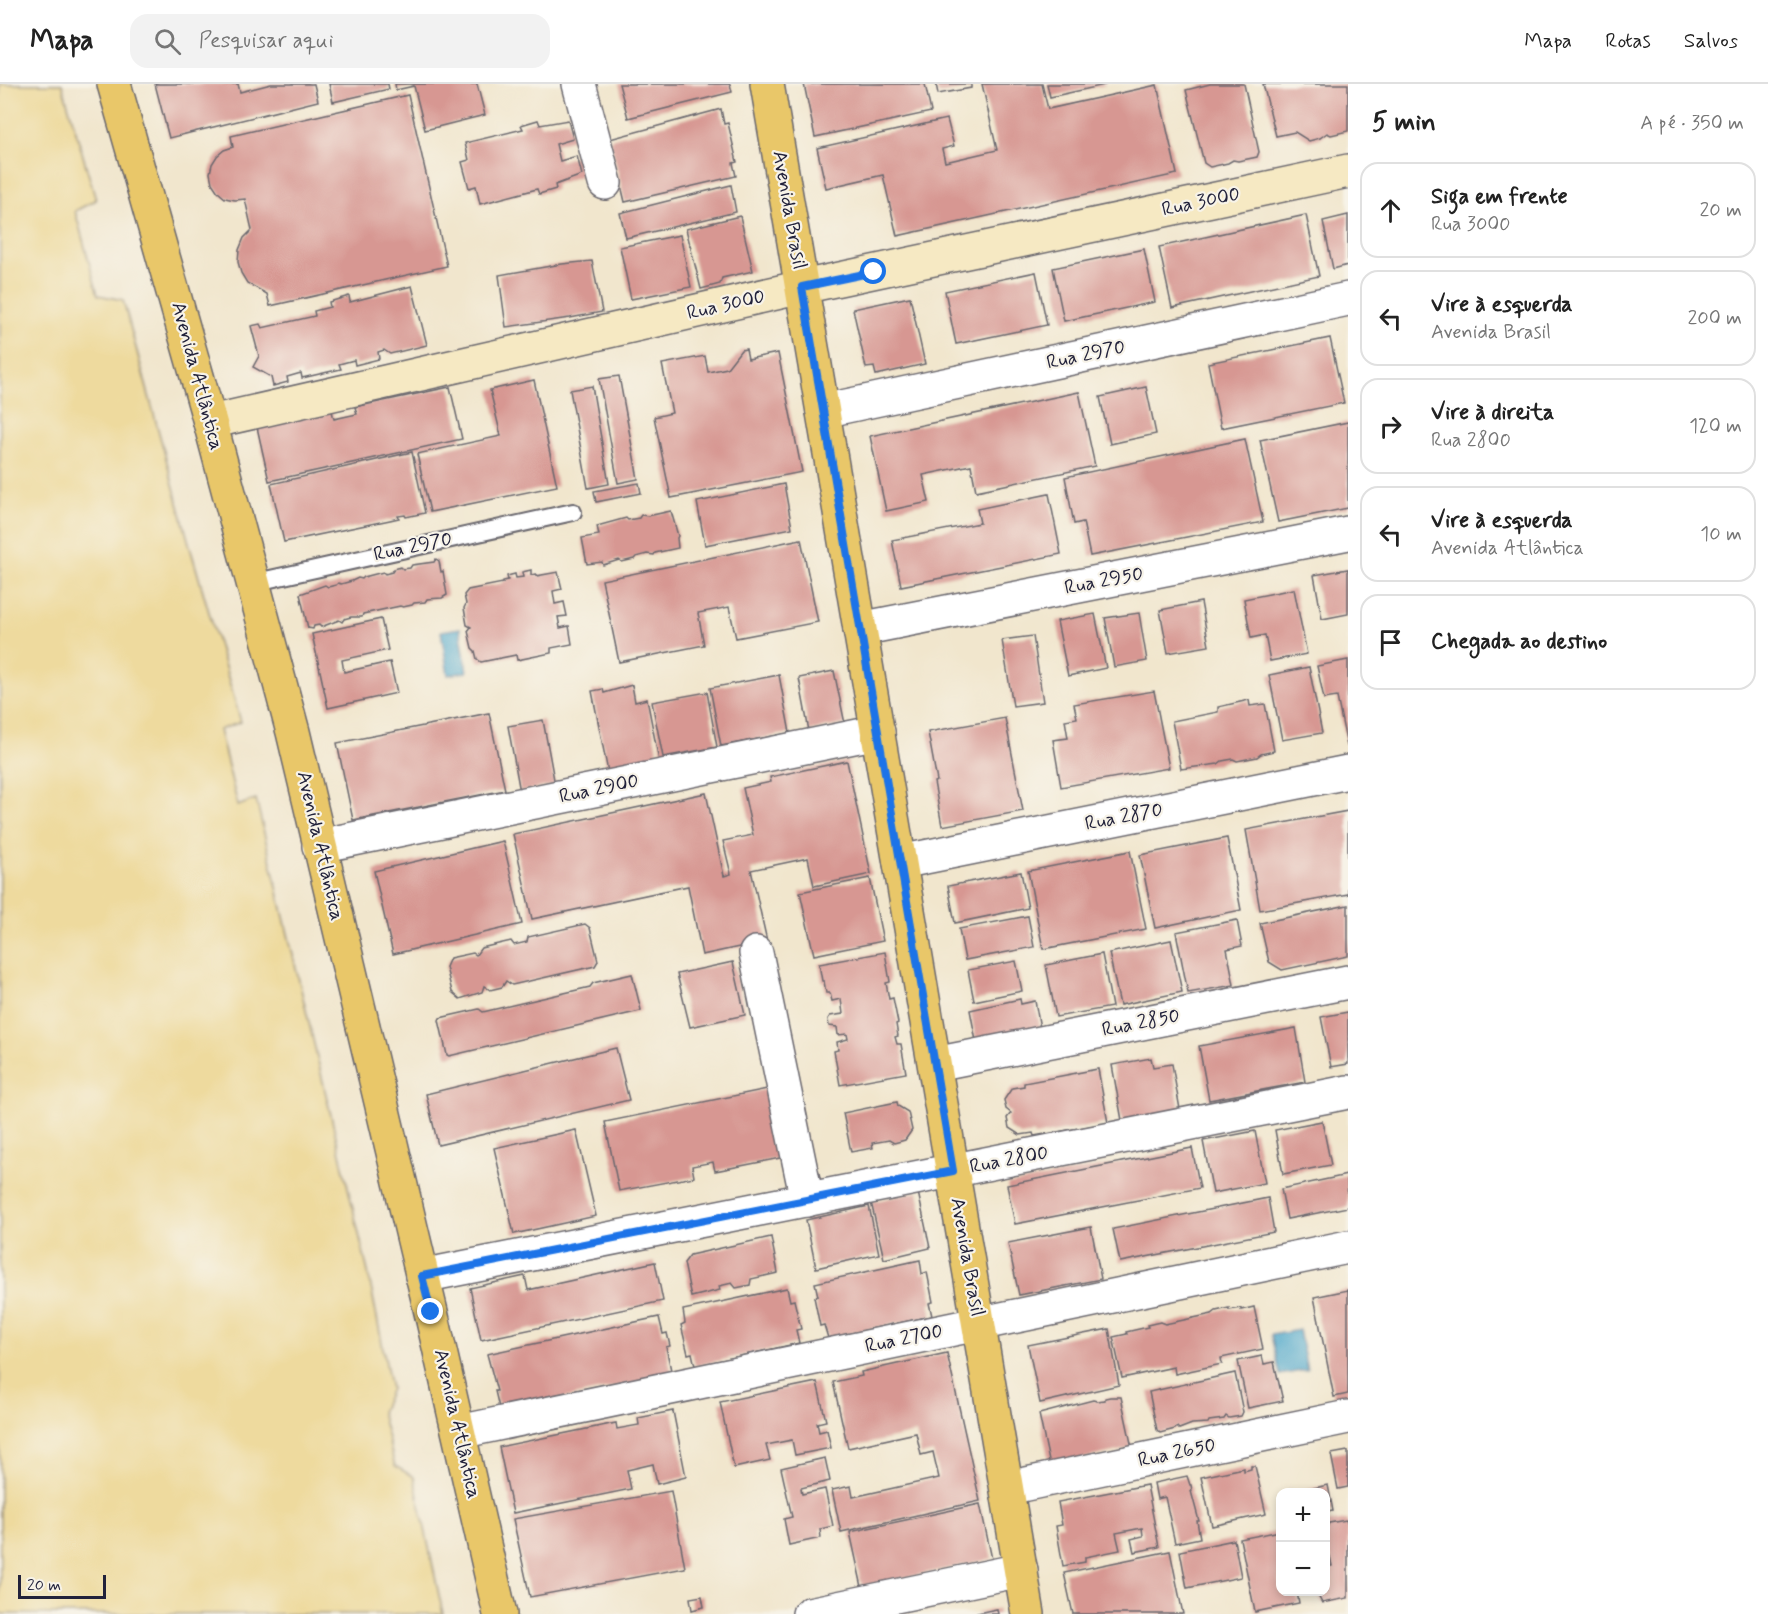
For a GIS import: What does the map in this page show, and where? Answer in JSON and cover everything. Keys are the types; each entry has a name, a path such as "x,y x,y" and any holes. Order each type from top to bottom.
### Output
{"main road":[{"name":"Avenida Atlântica","path":"114,84 210,422 293,732 500,1614"},
{"name":"Avenida Brasil","path":"767,84 1028,1614"},
{"name":"Rua 3000","path":"210,422 802,287 1348,171"}],"street":[{"path":"579,84 605,183"},
{"name":"Rua 2970","path":"823,411 1348,299"},
{"name":"Rua 2950","path":"860,629 1348,533"},
{"name":"Rua 2900","path":"320,846 878,732"},
{"name":"Rua 2870","path":"900,862 1348,772"},
{"path":"756,953 807,1200"},
{"name":"Rua 2850","path":"934,1064 1348,982"},
{"name":"Rua 2800","path":"422,1276 1348,1092"},
{"name":"Rua 2700","path":"459,1432 1348,1246"},
{"name":"Rua 2650","path":"1007,1488 1348,1417"},
{"path":"809,1614 1021,1570"}],"lane":[{"name":"Rua 2970","path":"252,583 573,512"}],"sand":[{"path":"0,84 62,84 96,200 75,211 98,295 123,300 190,547 241,722 219,730 238,806 256,799 368,1272 391,1389 381,1412 395,1466 414,1477 443,1614 0,1614"}],"water":[{"path":"460,628 467,672 448,675 441,631"},
{"path":"1299,1330 1307,1370 1280,1375 1271,1335"}],"building":[{"path":"155,84 238,84 240,92 271,84 314,84 318,101 169,138"},
{"path":"329,84 388,84 389,89 333,102"},
{"path":"395,84 477,84 485,115 425,130 414,86 396,90"},
{"path":"619,84 730,84 732,92 628,118"},
{"path":"804,84 925,84 931,112 815,137"},
{"path":"936,84 971,84 971,88 938,94"},
{"path":"982,84 1042,84 1048,109 1157,85 1177,174 897,236 883,175 826,188 817,148 947,119 954,146 942,149 945,162 997,150"},
{"path":"1047,84 1105,84 1105,85 1050,97"},
{"path":"1210,84 1244,84 1259,152 1257,157 1233,160 1210,167 1204,163 1186,90"},
{"path":"1263,84 1348,84 1348,131 1331,135 1327,133 1309,141 1295,132 1276,136"},
{"path":"408,95 447,266 270,306 267,294 247,283 241,273 238,262 239,250 244,238 252,230 245,199 225,198 212,183 210,173 217,156 233,147 231,136"},
{"path":"721,109 724,124 728,123 737,162 733,163 736,176 625,202 610,139"},
{"path":"538,120 540,125 568,120 573,139 556,144 560,161 577,156 582,175 555,185 556,189 539,194 537,189 480,204 476,186 469,188 462,162 469,160 465,143 523,129 521,125"},
{"path":"731,185 736,212 626,238 620,213"},
{"path":"1306,215 1319,276 1172,308 1159,247"},
{"path":"1348,215 1348,265 1333,269 1323,221"},
{"path":"740,216 753,271 722,278 720,284 701,289 686,229"},
{"path":"680,235 691,287 631,299 620,247"},
{"path":"1144,249 1155,302 1064,321 1053,268"},
{"path":"592,261 602,312 506,327 499,275"},
{"path":"1036,272 1047,325 956,344 945,291"},
{"path":"412,286 427,345 390,354 384,350 378,352 379,359 355,365 354,360 339,364 341,369 302,378 301,373 287,377 288,382 273,386 271,377 253,367 259,356 251,326 260,324 262,328 315,316 314,311 330,307 329,302 349,296 350,302"},
{"path":"910,297 925,364 876,375 874,367 866,368 853,309"},
{"path":"1330,338 1344,403 1221,428 1208,363"},
{"path":"746,349 748,359 778,353 802,472 671,498 654,417 672,413 662,364 705,356 708,372 727,368 741,350"},
{"path":"619,376 638,479 618,483 599,379"},
{"path":"534,380 557,486 430,512 417,454 501,436 490,390"},
{"path":"592,386 609,484 588,488 570,390"},
{"path":"450,387 462,439 269,481 257,427 332,411 334,419 357,414 355,407"},
{"path":"1146,387 1156,434 1110,444 1100,397"},
{"path":"1079,392 1095,466 976,491 971,465 923,475 929,502 886,511 870,436"},
{"path":"1348,422 1348,508 1278,522 1260,440"},
{"path":"1245,439 1263,522 1090,556 1083,522 1074,524 1065,477"},
{"path":"412,452 425,513 406,517 405,515 398,516 399,518 284,542 271,484"},
{"path":"639,483 641,493 596,502 594,491"},
{"path":"784,484 792,528 705,545 697,502"},
{"path":"1049,494 1061,554 901,586 892,540 980,523 977,509"},
{"path":"671,511 678,536 678,548 622,562 619,560 603,565 602,562 587,564 582,538 599,535 597,526 626,518 628,520 639,518 641,515 648,516"},
{"path":"801,539 818,622 736,638 729,607 698,613 704,645 619,662 602,580"},
{"path":"436,559 439,561 441,572 443,571 447,595 442,598 427,599 425,602 363,614 362,617 351,617 342,622 339,620 321,627 314,626 313,629 308,628 300,594 325,585 328,587 383,572 385,574 401,567 410,568 412,565 434,562"},
{"path":"1348,569 1348,614 1322,619 1314,575"},
{"path":"531,570 531,575 536,574 536,576 558,572 562,589 553,591 555,604 564,602 567,616 558,617 560,628 569,626 572,644 551,648 551,653 517,660 516,655 481,662 472,648 468,631 471,627 467,625 464,595 468,590 503,583 508,580 507,576 515,574 516,578 523,577 522,572"},
{"path":"1294,589 1307,654 1270,661 1265,635 1251,638 1244,599"},
{"path":"1201,602 1209,646 1168,653 1160,610"},
{"path":"1139,613 1147,661 1114,667 1105,618"},
{"path":"1095,614 1106,668 1068,676 1057,621"},
{"path":"381,619 388,650 342,660 344,672 390,662 397,693 328,708 312,634"},
{"path":"1033,636 1043,702 1013,706 1002,640"},
{"path":"1348,660 1347,746 1337,697 1324,699 1317,666"},
{"path":"1309,667 1322,733 1282,740 1269,675"},
{"path":"834,671 845,724 809,731 799,678"},
{"path":"779,675 790,733 721,746 710,688"},
{"path":"632,685 635,702 647,699 659,761 608,772 592,691 603,689 604,693"},
{"path":"1154,691 1169,768 1061,787 1053,740 1068,738 1065,720 1077,718 1074,704"},
{"path":"707,692 717,747 663,757 652,702"},
{"path":"1249,700 1250,706 1265,704 1274,751 1237,761 1233,759 1218,764 1181,769 1172,721 1218,712 1218,707"},
{"path":"489,713 505,790 353,820 337,743"},
{"path":"1005,718 1023,811 942,826 928,732"},
{"path":"543,720 555,785 520,792 508,726"},
{"path":"847,761 871,874 814,886 808,858 751,870 767,941 702,955 688,886 532,919 513,834 706,793 724,876 731,874 723,841 753,835 743,788 771,782 770,777"},
{"path":"1348,811 1348,894 1260,910 1246,830"},
{"path":"1227,838 1241,910 1155,928 1140,855"},
{"path":"503,841 522,924 393,954 374,871"},
{"path":"1130,851 1146,929 1043,949 1028,871"},
{"path":"1021,872 1028,908 955,923 948,886"},
{"path":"870,878 883,941 814,955 800,892"},
{"path":"1348,905 1348,956 1282,970 1269,962 1260,923"},
{"path":"1028,916 1034,947 965,960 959,929"},
{"path":"1237,920 1242,946 1227,949 1234,985 1188,993 1176,932"},
{"path":"585,924 590,928 598,961 595,966 512,985 506,981 502,987 490,990 484,986 482,992 460,999 452,992 446,967 450,958 473,953 476,955 481,948 511,941 514,945 527,942 528,937"},
{"path":"1171,940 1182,992 1120,1005 1109,953"},
{"path":"885,952 890,982 886,983 889,999 893,998 898,1023 896,1024 898,1036 895,1037 897,1044 901,1044 906,1073 840,1085 834,1051 838,1050 837,1042 848,1039 847,1034 838,1035 837,1027 829,1026 830,1016 843,1014 841,999 832,1001 830,993 826,993 819,964"},
{"path":"1102,954 1112,1007 1056,1017 1046,965"},
{"path":"1016,961 1022,991 974,1001 968,970"},
{"path":"733,962 745,1015 690,1027 677,974"},
{"path":"632,974 640,1011 447,1055 440,1018 479,1009 483,1012 590,987 593,983"},
{"path":"1020,999 1021,1004 1035,1001 1040,1028 976,1041 970,1010"},
{"path":"1348,1012 1348,1064 1331,1067 1321,1017"},
{"path":"1296,1028 1305,1082 1209,1100 1199,1046"},
{"path":"616,1048 629,1100 438,1145 426,1094"},
{"path":"1151,1058 1153,1067 1172,1064 1181,1115 1123,1126 1112,1065"},
{"path":"1098,1069 1108,1123 1034,1136 1033,1133 1020,1135 1009,1128 1007,1118 1011,1113 1006,1109 1004,1100 1012,1088 1024,1086 1024,1083"},
{"path":"777,1087 791,1156 715,1171 713,1162 692,1166 694,1177 619,1191 605,1122"},
{"path":"897,1102 898,1106 908,1112 912,1130 905,1140 894,1143 889,1140 872,1143 873,1148 851,1152 843,1113"},
{"path":"1322,1121 1331,1165 1283,1174 1275,1130"},
{"path":"576,1130 596,1216 514,1234 494,1148"},
{"path":"1255,1131 1265,1183 1213,1193 1203,1141"},
{"path":"1192,1148 1200,1188 1015,1224 1007,1185"},
{"path":"1347,1175 1348,1207 1287,1219 1281,1189"},
{"path":"918,1192 930,1248 884,1259 871,1202"},
{"path":"1268,1198 1274,1232 1120,1262 1113,1229"},
{"path":"869,1206 879,1254 816,1268 806,1220"},
{"path":"1091,1227 1101,1279 1019,1295 1008,1243"},
{"path":"771,1237 778,1273 751,1279 750,1285 736,1288 732,1283 719,1286 720,1290 691,1297 684,1263 690,1255"},
{"path":"920,1260 922,1274 927,1272 933,1302 929,1303 932,1316 828,1338 824,1325 820,1326 814,1297 818,1296 815,1283"},
{"path":"655,1262 663,1301 481,1340 470,1288 525,1276 528,1290"},
{"path":"787,1288 790,1301 794,1300 801,1329 796,1330 799,1343 695,1366 692,1353 688,1354 681,1325 685,1323 683,1310"},
{"path":"1348,1290 1348,1394 1334,1397 1314,1297"},
{"path":"1254,1307 1263,1349 1221,1358 1222,1364 1175,1374 1174,1367 1122,1378 1113,1337 1160,1322 1165,1324 1229,1308 1229,1310 1241,1308 1241,1310"},
{"path":"659,1317 663,1334 667,1333 670,1346 666,1347 672,1375 500,1412 487,1354"},
{"path":"1109,1329 1119,1385 1040,1403 1028,1345"},
{"path":"947,1353 980,1501 841,1532 832,1490 851,1486 853,1497 939,1478 933,1452 921,1455 916,1433 848,1448 833,1382 862,1376 861,1372"},
{"path":"1262,1356 1264,1364 1274,1362 1283,1401 1248,1408 1238,1361"},
{"path":"1235,1373 1243,1412 1241,1416 1229,1418 1226,1416 1224,1419 1192,1424 1179,1429 1177,1427 1160,1433 1157,1430 1149,1392"},
{"path":"817,1382 826,1421 817,1423 819,1432 827,1430 831,1448 795,1455 792,1440 766,1445 770,1460 734,1468 720,1402"},
{"path":"1110,1397 1121,1397 1132,1448 1050,1466 1039,1414"},
{"path":"673,1411 686,1477 657,1484 653,1464 627,1470 631,1489 513,1513 499,1447 616,1423 617,1429 639,1425 638,1418"},
{"path":"1348,1451 1348,1487 1338,1489 1331,1454"},
{"path":"825,1458 830,1481 801,1488 802,1494 825,1489 833,1526 820,1529 821,1538 789,1545 784,1519 792,1517 781,1468"},
{"path":"1251,1466 1255,1466 1266,1514 1212,1526 1201,1477 1244,1468 1244,1471 1251,1469"},
{"path":"1187,1476 1199,1521 1197,1521 1200,1538 1175,1543 1165,1497 1157,1499 1154,1483"},
{"path":"1147,1485 1159,1547 1134,1552 1131,1539 1143,1536 1142,1528 1116,1533 1120,1550 1085,1557 1085,1562 1063,1566 1056,1526 1062,1525 1058,1502"},
{"path":"671,1491 685,1568 530,1597 513,1519"},
{"path":"1330,1495 1333,1511 1330,1511"},
{"path":"980,1504 992,1559 862,1587 850,1532"},
{"path":"1346,1520 1348,1525 1348,1598 1322,1603 1318,1596 1330,1596 1330,1566 1332,1566 1330,1523"},
{"path":"1276,1532 1276,1596 1298,1596 1299,1603 1255,1612 1240,1539"},
{"path":"1234,1540 1241,1577 1187,1588 1180,1551"},
{"path":"1170,1551 1183,1614 1073,1614 1064,1573"},
{"path":"702,1596 704,1607 692,1610 690,1598"},
{"path":"997,1609 998,1614 977,1614 977,1613"}],"route":[{"path":"431,1312 422,1276 953,1171 802,287 874,272"}]}
